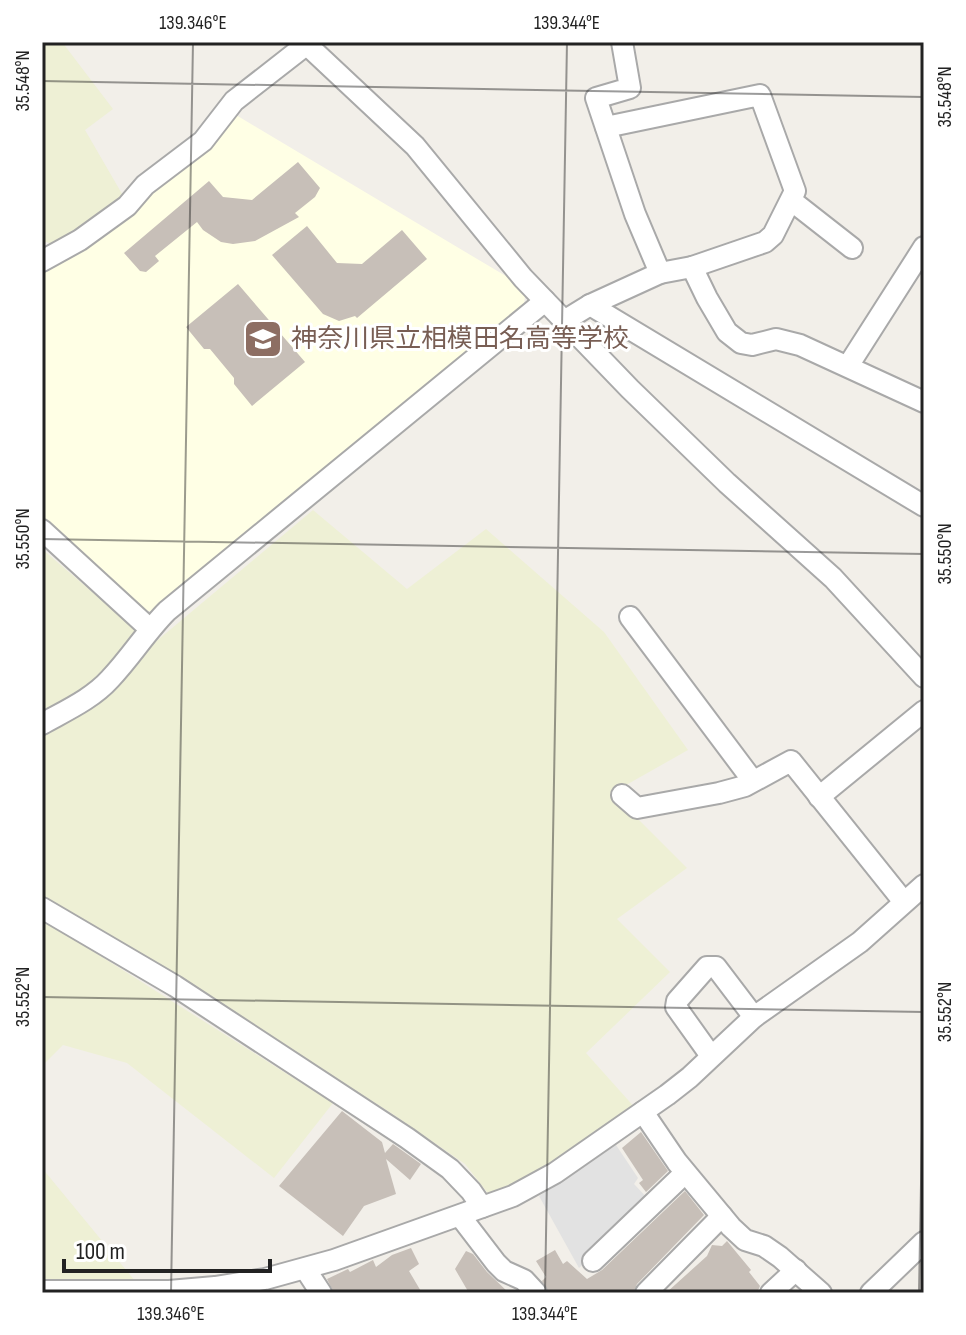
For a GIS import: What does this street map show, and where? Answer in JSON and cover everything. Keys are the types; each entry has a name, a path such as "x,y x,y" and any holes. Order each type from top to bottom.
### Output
{"street":[{"path":"622,42 630,88 596,98 635,214 660,273"},
{"path":"42,261 80,240 127,206 145,185 203,141 234,101 306,43 415,146 545,301 671,431 833,578 924,677"},
{"path":"564,321 590,305 660,273 692,267 765,242 773,235 795,191 760,95 606,127"},
{"path":"792,201 852,248"},
{"path":"848,366 924,247"},
{"path":"692,267 727,332 741,343 752,345 776,339 800,345 924,402"},
{"path":"42,724 110,680 150,629 545,301"},
{"path":"590,305 924,506"},
{"path":"42,530 150,629"},
{"path":"630,617 753,781"},
{"path":"819,797 924,711"},
{"path":"622,795 637,808 719,793 753,781 791,761 904,902"},
{"path":"42,1291 184,1290 306,1270 513,1196 555,1173 690,1077 754,1017 837,960 924,885"},
{"path":"42,908 175,986 407,1138 450,1169 482,1207"},
{"path":"711,1056 676,1007 677,1001 707,967 716,967 754,1017"},
{"path":"643,1112 685,1173 745,1240 764,1246 821,1293"},
{"path":"593,1261 685,1173"},
{"path":"460,1216 496,1263 504,1271 524,1280 536,1293"},
{"path":"646,1293 722,1216"},
{"path":"871,1293 924,1242"},
{"path":"306,1270 321,1293"},
{"path":"771,1293 796,1270"}],"shaded area":[{"path":"42,42 62,42 113,109 85,130 125,199 61,247 46,242 42,246"},
{"name":"神奈川県立相模田名高等学校","path":"236,115 514,281 525,295 524,305 152,611 142,611 42,517 42,269"},
{"path":"313,510 407,589 486,529 604,632 688,750 612,793 687,868 617,919 670,972 586,1053 637,1110 566,1160 490,1196 465,1164 391,1113 165,970 42,897 42,549 153,644"},
{"path":"42,919 333,1103 274,1178 127,1063 63,1045 42,1066"},
{"path":"616,1145 638,1178 634,1184 650,1201 579,1268 539,1196"},
{"path":"42,1168 140,1287 42,1287"}],"building":[{"path":"298,162 320,188 315,197 295,213 299,217 255,241 221,242 197,222 155,256 159,261 146,272 140,271 124,253 209,181 223,197 252,200"},
{"path":"307,226 337,263 362,264 402,230 427,259 357,318 339,321 323,314 272,255"},
{"path":"238,284 305,362 252,406 210,349 204,349 186,327"},
{"path":"342,1111 382,1142 385,1153 393,1144 421,1164 410,1180 386,1159 396,1194 364,1206 343,1236 279,1186"},
{"path":"641,1132 668,1171 646,1192 639,1183 643,1180 622,1148"},
{"path":"685,1191 704,1215 637,1284 633,1293 549,1293 542,1281 546,1277 536,1261 555,1250 563,1264 567,1261 587,1279 602,1270"},
{"path":"727,1241 751,1270 749,1272 760,1286 757,1293 666,1293 707,1256 712,1245 722,1246"},
{"path":"411,1248 419,1264 409,1271 422,1293 334,1293 327,1279 373,1260 376,1267 392,1255"},
{"path":"466,1251 473,1254 509,1293 469,1293 455,1269"}],"place":[{"name":"神奈川県立相模田名高等学校","path":"263,339"}]}
